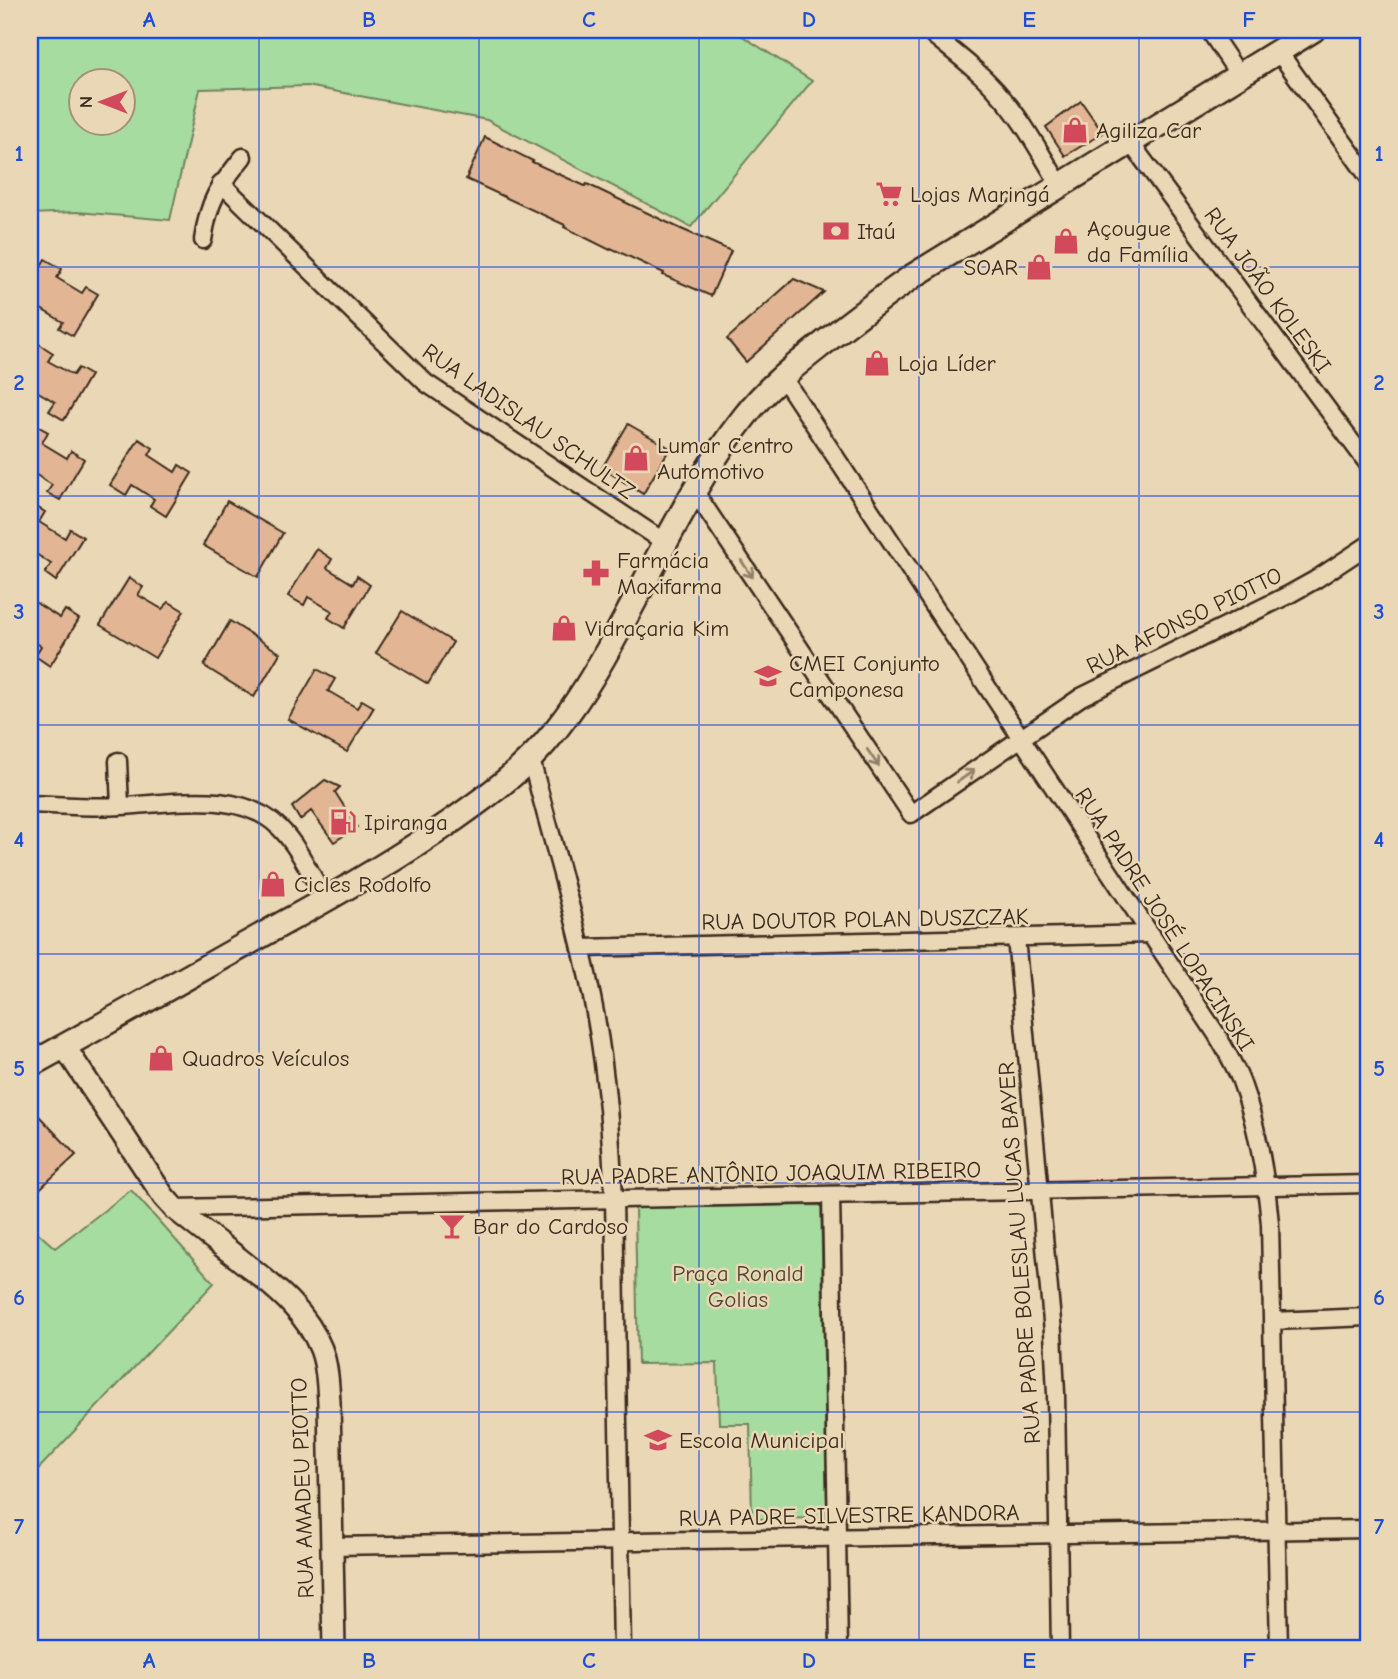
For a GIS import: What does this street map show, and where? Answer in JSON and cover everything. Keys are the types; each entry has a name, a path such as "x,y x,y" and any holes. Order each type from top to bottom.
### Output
{"main road":[{"path":"30,1065 326,900 424,840 499,787 531,759 563,722 606,653 695,492 735,429 760,397 782,376 895,288 1313,30"}],"street":[{"path":"927,30 999,93 1011,107 1060,185"},
{"path":"1209,30 1238,75"},
{"path":"1279,51 1368,176"},
{"name":"RUA JOÃO KOLESKI","path":"1130,142 1368,464"},
{"path":"203,240 210,207 221,183 243,156"},
{"name":"RUA LADISLAU SCHULTZ","path":"221,183 426,383 666,543"},
{"name":"RUA PADRE JOSÉ LOPACINSKI","path":"782,376 1217,1035 1242,1084 1266,1186 1272,1261 1279,1649"},
{"name":"RUA AFONSO PIOTTO","path":"695,492 911,814 1081,697 1303,587 1368,545"},
{"path":"531,759 581,948 596,1021 611,1148 622,1649"},
{"path":"118,761 120,806"},
{"path":"30,804 120,806 189,801 240,806 262,814 280,828 326,900"},
{"name":"RUA DOUTOR POLAN DUSZCZAK","path":"581,948 1151,934"},
{"name":"RUA PADRE BOLESLAU LUCAS BAYER","path":"1016,938 1053,1332 1060,1649"},
{"name":"RUA AMADEU PIOTTO","path":"64,1046 156,1187 174,1208 282,1294 312,1330 322,1351 327,1377 334,1649"},
{"name":"RUA PADRE ANTÔNIO JOAQUIM RIBEIRO","path":"174,1208 1368,1184"},
{"path":"831,1195 839,1649"},
{"path":"1273,1321 1368,1317"},
{"name":"RUA PADRE SILVESTRE KANDORA","path":"331,1546 1368,1529"}],"green space":[{"path":"30,30 733,30 812,81 691,227 487,120 307,86 200,89 170,220 77,212 30,214"},
{"path":"131,1190 214,1283 30,1478 30,1226 55,1248"},
{"name":"Praça Ronald Golias","path":"821,1205 827,1518 752,1519 750,1424 719,1424 717,1363 638,1364 635,1208"}],"building":[{"name":"Agiliza Car","path":"1081,101 1103,133 1065,156 1046,127"},
{"path":"485,137 532,162 585,186 587,184 731,251 711,296 466,179"},
{"path":"45,259 62,269 57,278 82,293 86,287 98,294 73,336 59,328 63,322 39,308 30,324 30,285"},
{"path":"794,279 824,292 746,362 727,339"},
{"path":"36,342 53,353 48,361 73,375 78,368 90,375 64,420 49,411 55,402 30,387 30,353"},
{"path":"30,422 48,432 42,443 67,458 71,451 84,459 60,500 47,493 52,485 30,471"},
{"name":"Lumar Centro Automotivo","path":"628,424 670,448 643,494 602,468"},
{"path":"139,439 153,448 149,455 175,472 179,465 192,473 166,516 150,506 154,499 132,485 126,495 110,485"},
{"path":"227,501 283,533 258,577 203,545"},
{"path":"30,503 45,512 39,522 65,538 70,529 83,537 56,581 45,573 51,564 30,550"},
{"path":"317,549 332,559 327,568 353,584 357,576 370,585 344,628 328,618 332,611 308,597 304,605 288,596"},
{"path":"129,578 143,587 138,595 162,609 169,602 184,611 155,658 100,625"},
{"path":"30,599 60,618 65,610 79,619 50,666 35,656 41,646 30,639"},
{"path":"402,611 453,642 428,684 376,653"},
{"path":"230,621 280,653 254,697 204,666"},
{"path":"317,669 335,679 328,691 357,708 362,700 374,707 347,752 288,719"},
{"path":"325,780 340,787 335,792 357,827 334,842 311,811 300,820 292,807"},
{"path":"39,1116 76,1155 30,1198 30,1124"}],"place":[{"name":"Agiliza Car","path":"1075,130"},
{"name":"Lojas Maringá","path":"889,194"},
{"name":"Itaú","path":"836,231"},
{"name":"Açougue da Família","path":"1066,241"},
{"name":"SOAR","path":"1039,267"},
{"name":"Loja Líder","path":"877,363"},
{"name":"Lumar Centro Automotivo","path":"636,458"},
{"name":"Farmácia Maxifarma","path":"596,573"},
{"name":"Vidraçaria Kim","path":"564,628"},
{"name":"CMEI Conjunto Camponesa","path":"768,676"},
{"name":"Ipiranga","path":"343,822"},
{"name":"Cicles Rodolfo","path":"273,884"},
{"name":"Quadros Veículos","path":"161,1058"},
{"name":"Bar do Cardoso","path":"452,1226"},
{"name":"Escola Municipal","path":"658,1440"}]}
